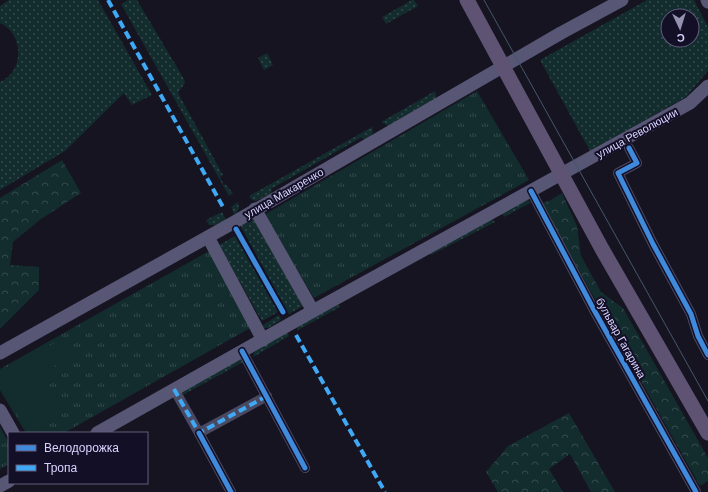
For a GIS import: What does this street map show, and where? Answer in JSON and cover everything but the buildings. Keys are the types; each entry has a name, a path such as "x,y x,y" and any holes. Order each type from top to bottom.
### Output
{"main road":[{"path":"467,0 602,249 708,433"},
{"path":"504,67 622,0"},
{"name":"улица Макаренко","path":"0,353 208,237 504,67"},
{"name":"улица Революции","path":"561,174 690,103 708,86"},
{"path":"99,432 313,311 561,174"},
{"path":"256,209 313,311"},
{"path":"208,237 263,340"},
{"path":"0,410 13,432"}],"street":[{"path":"629,148 637,163 618,173 653,244 691,314 698,336 708,355"},
{"name":"бульвар Гагарина","path":"531,191 594,310 696,492"},
{"path":"242,351 305,468"},
{"path":"174,389 231,492"},
{"path":"199,433 267,396"}],"green space":[{"path":"9,0 98,0 152,95 132,105 124,93 65,151 0,190 0,82 8,77 14,70 18,52 14,35 8,28 0,23 0,6"},
{"path":"128,0 137,0 184,79 185,83 178,93 223,175 220,177 224,185 225,184 233,193 229,196 121,4"},
{"path":"414,0 418,6 386,24 382,17"},
{"path":"647,0 694,0 698,8 660,8 660,48 700,48 700,12 708,27 708,71 686,97 590,151 540,60"},
{"path":"267,53 273,65 264,70 258,58"},
{"path":"435,91 436,99 388,126 381,122"},
{"path":"477,91 529,180 314,298 264,215"},
{"path":"372,127 373,132 370,137 364,140 362,137 271,189 272,193 256,201 252,200 249,196"},
{"path":"62,160 81,193 41,219 13,242 10,265 39,267 39,290 0,329 0,198"},
{"path":"562,193 577,226 581,256 601,292 623,308 708,458 708,481 700,486 541,203 549,201"},
{"path":"527,199 530,203 504,217 502,213"},
{"path":"238,202 239,208 235,216 231,207"},
{"path":"222,212 226,220 216,225 209,225 206,220"},
{"path":"254,218 303,306 289,314 240,225"},
{"path":"491,218 495,222 431,255 430,253"},
{"path":"235,236 278,312 262,321 219,245"},
{"path":"209,251 252,327 66,432 25,432 0,390 0,369"},
{"path":"338,305 340,307 298,330 295,326"},
{"path":"279,315 281,320 268,328 264,328 263,325"},
{"path":"287,332 289,336 253,357 255,349"},
{"path":"66,337 74,353 52,368 47,374 48,384 57,398 58,405 57,410 51,419 36,432 27,432 0,385 0,376 3,371"},
{"path":"241,358 245,361 181,396 180,391"},
{"path":"569,413 615,492 591,492 570,454 549,469 563,492 498,492 486,472 508,446"},
{"path":"0,427 8,441 8,465 0,469"}],"tram line":[{"path":"484,0 708,401"}],"marked path":[{"path":"108,0 223,207"},
{"path":"296,335 385,492"},
{"path":"174,389 199,433 267,396"}],"cycle path":[{"path":"629,148 637,163 618,173 653,244 691,314 698,336 708,355"},
{"path":"531,191 594,310 696,492"},
{"path":"236,229 283,312"},
{"path":"242,351 305,468"},
{"path":"199,433 231,492"}]}
